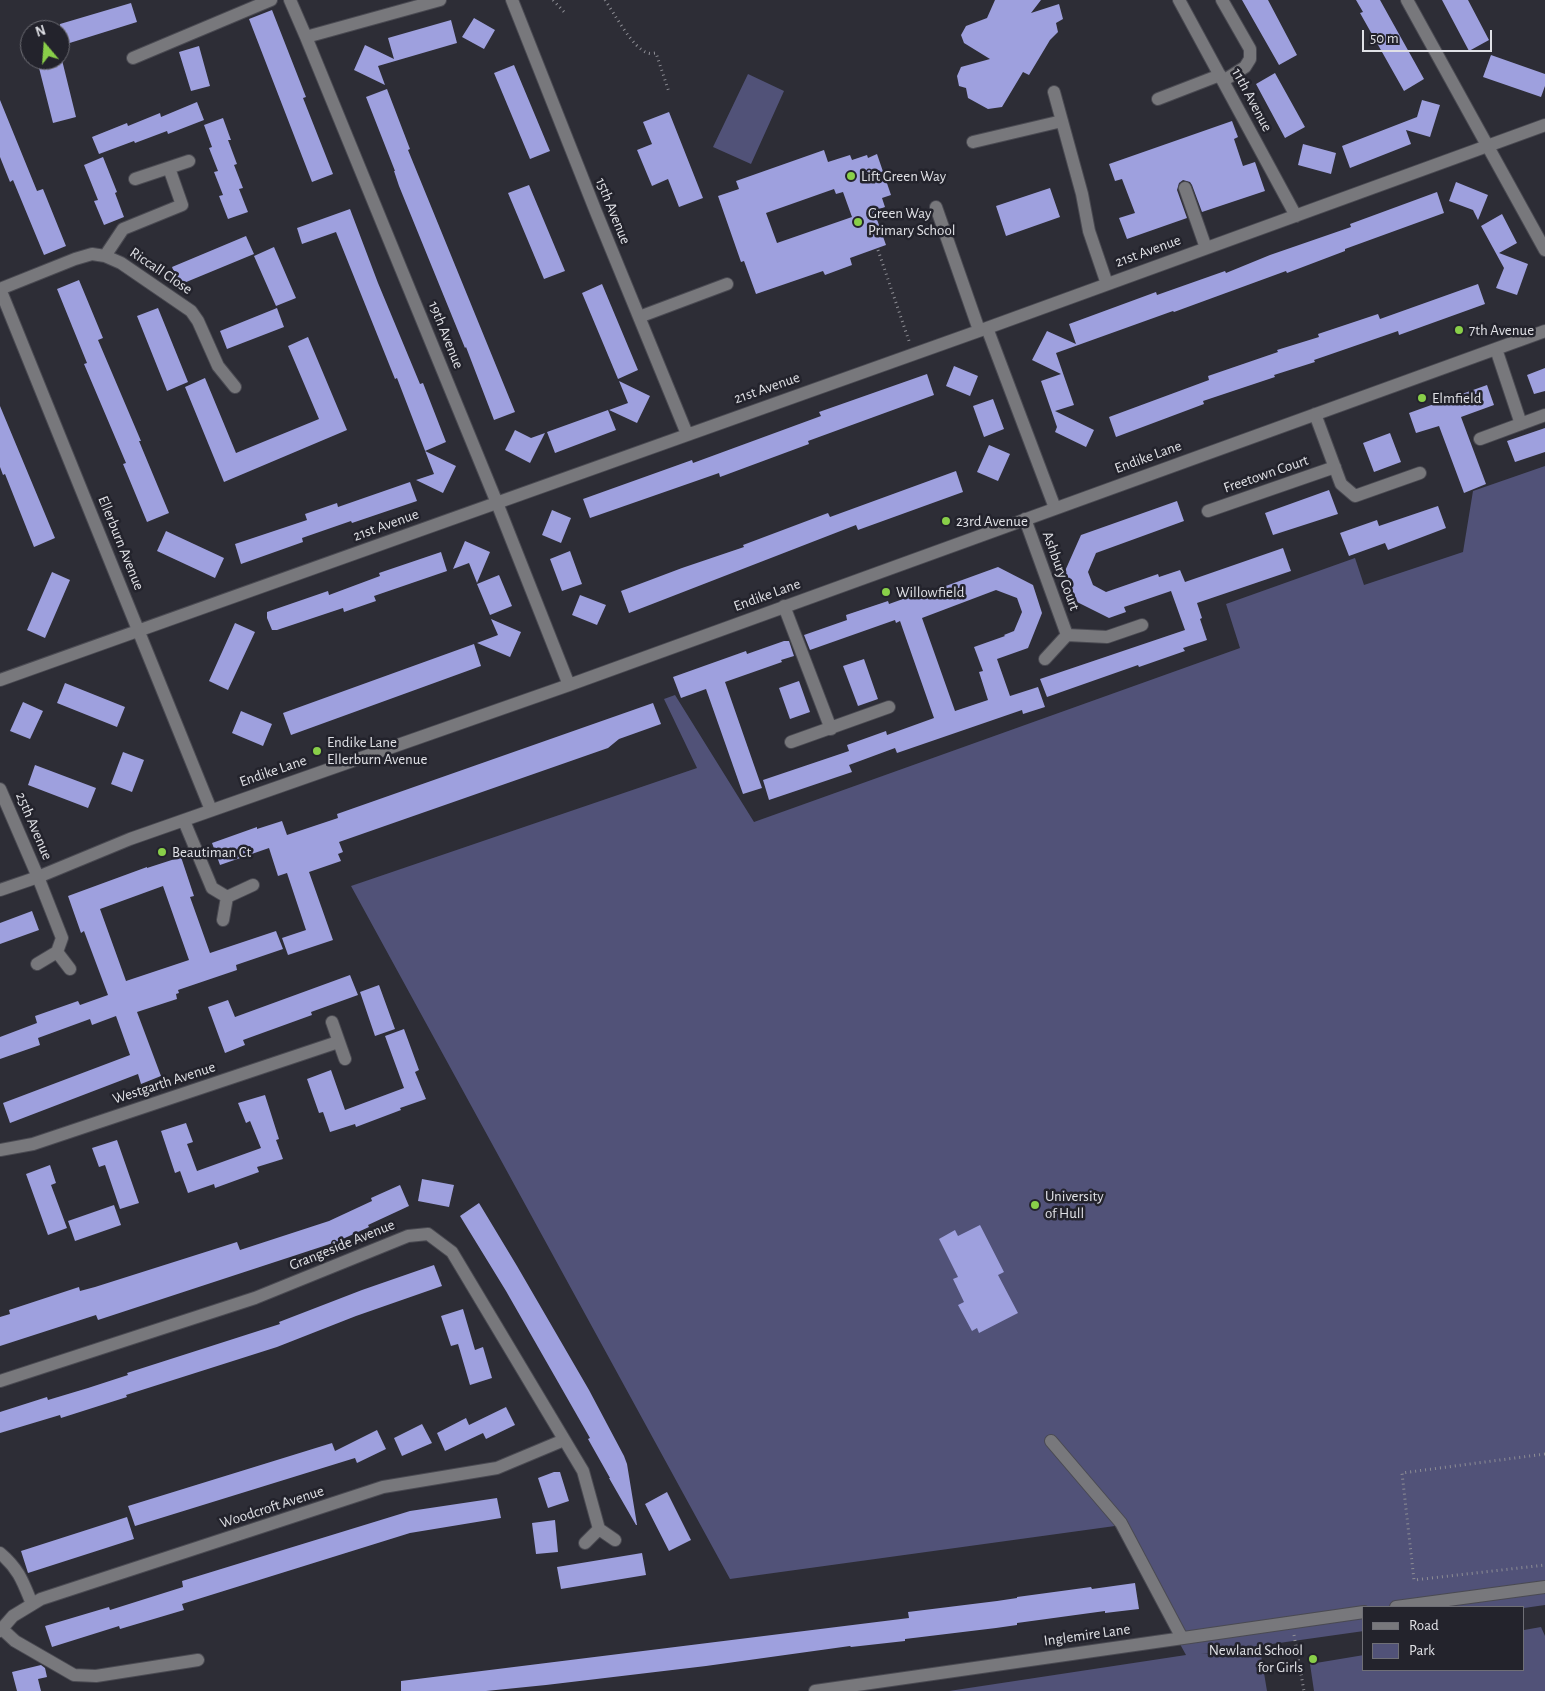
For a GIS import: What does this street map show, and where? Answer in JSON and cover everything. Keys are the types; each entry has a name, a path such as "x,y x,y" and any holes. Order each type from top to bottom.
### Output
{"street":[{"path":"133,58 271,0"},
{"name":"19th Avenue","path":"290,0 497,503 569,685"},
{"path":"306,37 440,0"},
{"name":"15th Avenue","path":"512,0 687,434"},
{"name":"11th Avenue","path":"1179,0 1296,216"},
{"path":"1158,99 1221,78 1244,67 1250,59 1250,49 1222,0"},
{"path":"1407,0 1545,250"},
{"path":"1054,92 1082,194 1089,231 1107,284"},
{"path":"974,142 1062,121"},
{"name":"21st Avenue","path":"0,680 983,329 1545,125"},
{"path":"135,179 189,161"},
{"path":"105,256 123,229 182,205 169,168"},
{"path":"1185,188 1206,248"},
{"path":"936,207 1055,508"},
{"name":"Riccall Close","path":"0,289 75,259 92,254 105,256 121,263 191,311 198,321 218,366 235,387"},
{"path":"639,317 727,284"},
{"name":"Ellerburn Avenue","path":"0,289 211,810"},
{"name":"Endike Lane","path":"0,890 211,810 569,685 1545,331"},
{"path":"1496,348 1521,424"},
{"name":"Freetown Court","path":"1315,414 1341,484 1354,496 1420,473"},
{"path":"1480,439 1545,415"},
{"name":"Freetown Court","path":"1208,511 1334,467"},
{"name":"Ashbury Court","path":"1025,519 1067,635"},
{"path":"784,606 831,729"},
{"name":"Ashbury Court","path":"1067,635 1107,637 1142,625"},
{"name":"Ashbury Court","path":"1046,659 1067,635"},
{"path":"791,742 889,707"},
{"name":"25th Avenue","path":"0,789 62,938 57,952"},
{"path":"184,821 212,888 227,897"},
{"path":"227,897 253,885"},
{"path":"223,920 227,897"},
{"path":"36,964 57,952 70,969"},
{"path":"332,1022 345,1059"},
{"name":"Westgarth Avenue","path":"0,1150 32,1144 338,1042"},
{"name":"Grangeside Avenue","path":"0,1381 255,1298 408,1236 428,1234 452,1252 583,1471 599,1529"},
{"name":"Woodcroft Avenue","path":"1,1630 13,1616 41,1599 383,1488 496,1468 564,1440"},
{"path":"1051,1441 1121,1523 1182,1638"},
{"path":"585,1543 599,1529 615,1540"},
{"path":"0,1553 21,1576 32,1604"},
{"path":"1403,1606 1545,1587"},
{"name":"Inglemire Lane","path":"815,1691 1362,1612"},
{"path":"1,1630 15,1641 74,1675 96,1676 198,1660"}],"path":[{"path":"553,0 566,14"},
{"path":"605,0 619,22 640,48 648,53 656,53 669,92"},
{"path":"878,250 913,354"},
{"path":"1545,1454 1402,1473 1414,1580 1545,1565"},
{"path":"1292,1622 1304,1691"}],"green space":[{"path":"748,74 784,91 751,164 713,147"},
{"name":"University of Hull","path":"1545,466 1545,1605 1525,1608 1525,1606 1362,1606 1362,1631 1201,1654 1260,1649 1267,1691 949,1691 1186,1655 1115,1526 730,1579 351,886 697,768 664,699 675,695 754,822 1240,648 1226,604 1355,558 1364,585 1463,552 1473,491"},
{"name":"Newland School for Girls","path":"1541,1627 1545,1636 1545,1691 1314,1691 1310,1664 1362,1655 1362,1671 1525,1671 1525,1630"}],"building":[{"path":"995,0 1041,0 1031,13 1059,4 1063,19 1056,23 1058,32 1050,40 1029,75 1023,72 1002,107 988,109 968,98 966,88 959,86 957,76 961,67 990,59 964,43 961,35 966,26 987,18"},
{"path":"1242,0 1268,0 1297,55 1279,65"},
{"path":"1356,0 1380,0 1424,79 1404,91 1360,13 1363,12"},
{"path":"1442,0 1468,0 1489,40 1469,51"},
{"path":"131,3 137,22 70,43 70,21"},
{"path":"272,10 306,97 303,98 333,174 312,182 249,19"},
{"path":"474,18 495,30 484,49 462,37"},
{"path":"451,20 457,43 378,66 385,85 354,70 365,45 394,59 388,38"},
{"path":"199,46 210,86 191,91 179,52"},
{"path":"1491,55 1545,74 1545,86 1541,97 1483,77"},
{"path":"514,65 550,151 530,159 494,73"},
{"path":"40,70 64,70 76,117 53,123"},
{"path":"1275,73 1305,127 1285,138 1256,84"},
{"path":"387,89 410,149 408,150 515,412 494,420 466,347 399,186 366,97"},
{"path":"0,100 37,191 43,189 66,246 44,255 13,180 10,182 0,157"},
{"path":"1422,100 1440,105 1430,137 1406,130 1411,144 1350,168 1342,146 1417,117"},
{"path":"197,102 204,120 168,134 167,131 99,154 92,137 127,123 128,126 160,113 161,117"},
{"path":"669,112 703,198 679,207 668,179 652,186 637,150 652,144 643,122"},
{"path":"223,118 231,140 228,140 237,164 234,165 243,188 239,189 248,212 228,219 219,196 223,195 214,172 218,171 209,148 212,147 204,125"},
{"path":"1232,121 1238,137 1234,139 1243,166 1255,162 1265,191 1202,212 1192,185 1190,182 1183,180 1179,183 1177,190 1187,218 1127,239 1119,218 1135,213 1122,179 1115,181 1109,164"},
{"path":"1303,144 1336,153 1331,174 1298,165"},
{"name":"Green Way Primary School","path":"824,150 828,162 850,155 852,160 867,155 868,158 877,154 891,195 882,198 885,207 874,211 886,245 850,258 852,265 825,275 823,271 756,294 744,261 741,262 718,196 739,189 736,181","holes":["834,189 836,194 843,192 852,217 777,243 766,213"]},
{"path":"103,157 117,192 115,193 124,217 104,225 94,201 98,200 84,165"},
{"path":"1456,182 1488,195 1478,220 1473,210 1449,201"},
{"path":"529,185 565,271 544,279 508,193"},
{"path":"1050,188 1060,217 1006,236 996,206"},
{"path":"1437,192 1444,213 1345,249 1345,251 1287,273 1286,271 1056,353 1074,405 1055,411 1094,430 1086,447 1055,432 1057,427 1041,381 1061,374 1032,360 1047,331 1076,344 1069,324 1156,292 1157,295 1225,271 1226,273 1270,255 1351,227 1350,224"},
{"path":"350,209 378,283 420,384 423,383 446,442 425,451 397,378 395,379 336,232 302,244 297,228"},
{"path":"1502,214 1517,243 1499,253 1528,264 1517,295 1496,288 1504,268 1481,226"},
{"path":"246,236 254,254 179,285 172,267"},
{"path":"274,247 296,298 276,306 254,256"},
{"path":"79,280 103,338 98,340 169,513 147,522 123,464 126,463 84,364 87,363 57,289"},
{"path":"602,284 638,370 618,379 582,293"},
{"path":"1478,284 1485,304 1399,335 1398,331 1314,360 1315,362 1203,401 1204,404 1116,437 1109,417 1209,380 1208,376 1278,352 1277,350 1319,337 1318,334 1378,314 1380,319"},
{"path":"158,308 188,382 167,391 137,316"},
{"path":"277,308 284,327 227,349 220,331"},
{"path":"308,337 347,430 224,482 185,387 205,378 236,453 319,419 288,346"},
{"path":"954,366 978,376 970,396 946,386"},
{"path":"1545,368 1545,391 1534,394 1527,375"},
{"path":"927,374 934,395 808,441 809,444 720,477 719,473 590,518 583,499 692,460 693,463 821,416 819,412"},
{"path":"619,381 650,396 637,423 609,410 628,403"},
{"path":"1487,385 1494,405 1461,417 1486,484 1464,493 1439,426 1416,433 1409,413"},
{"path":"993,399 1004,429 984,437 973,406"},
{"path":"0,406 55,538 34,547 5,474 3,475 0,467"},
{"path":"608,410 616,430 555,453 547,432"},
{"path":"1545,428 1545,452 1515,462 1507,441"},
{"path":"515,430 531,438 545,433 530,463 505,450"},
{"path":"1390,433 1401,462 1374,472 1363,443"},
{"path":"989,445 1010,454 998,481 977,472"},
{"path":"425,451 456,466 443,493 416,480 434,474"},
{"path":"956,471 963,492 858,530 856,525 629,613 621,591 744,547 743,545 828,513 830,517"},
{"path":"410,482 417,501 302,538 303,542 241,564 235,544 307,520 305,514 337,503 338,507"},
{"path":"1329,490 1338,514 1273,535 1265,513"},
{"path":"1177,501 1184,521 1096,553 1088,572 1093,585 1106,592 1158,574 1159,577 1180,570 1185,582 1283,548 1291,571 1197,603 1207,640 1183,648 1185,651 1139,667 1138,665 1047,697 1040,679 1185,630 1171,591 1124,607 1126,612 1109,618 1075,601 1065,571 1081,535"},
{"path":"1438,506 1446,528 1388,550 1385,543 1349,556 1340,533 1377,520 1379,526"},
{"path":"552,510 571,518 561,543 542,535"},
{"path":"166,531 224,558 215,578 157,551"},
{"path":"465,541 490,552 477,583 469,563 453,569"},
{"path":"570,551 582,584 562,591 550,559"},
{"path":"441,552 447,571 374,596 376,601 344,612 343,608 272,630 267,618 267,612 328,591 329,595 380,576 379,573"},
{"path":"998,567 1033,585 1042,613 1028,648 997,659 1010,696 1038,687 1045,707 1023,714 1022,710 897,753 895,748 849,765 852,772 769,800 763,780 849,751 847,745 886,731 887,735 934,718 900,621 896,623 895,620 810,650 804,635 847,620 846,615 888,601 889,604 931,589 932,591","holes":["996,590 1017,598 1022,612 1014,631 974,647 983,671 979,672 988,700 955,711 922,618"]},
{"path":"52,572 70,580 45,638 27,630"},
{"path":"499,575 512,606 490,615 477,584"},
{"path":"580,595 606,605 597,625 572,615"},
{"path":"491,619 521,632 510,657 477,643 498,635"},
{"path":"235,623 255,632 228,690 209,681"},
{"path":"789,641 794,656 725,682 762,788 743,794 706,689 681,698 673,677 746,651 747,654"},
{"path":"474,644 481,666 291,735 283,713"},
{"path":"864,659 878,699 858,706 843,666"},
{"path":"799,681 810,712 790,719 779,688"},
{"path":"65,683 125,707 117,727 57,703"},
{"path":"23,702 43,711 30,739 10,731"},
{"path":"653,703 661,724 619,739 608,748 339,842 343,852 338,854 341,861 309,872 333,940 288,955 282,938 306,930 287,873 278,876 269,848 220,865 212,843 257,827 257,829 282,821 287,835 338,818 337,814"},
{"path":"241,711 272,724 263,746 232,733"},
{"path":"123,752 144,760 132,792 111,784"},
{"path":"35,765 96,788 88,808 28,785"},
{"path":"181,857 194,896 190,897 210,953 276,931 283,949 236,965 237,970 178,990 179,993 176,994 177,999 137,1012 161,1076 141,1084 138,1074 10,1123 3,1103 130,1055 116,1016 92,1025 90,1019 38,1038 40,1045 0,1059 0,1037 37,1023 35,1016 78,1001 80,1005 108,995 84,931 81,933 68,896","holes":["163,886 189,960 126,981 100,909"]},
{"path":"32,911 39,930 0,944 0,923"},
{"path":"350,975 358,995 311,1012 312,1015 243,1040 245,1045 225,1053 208,1007 228,1000 235,1017"},
{"path":"379,985 395,1029 375,1036 360,992"},
{"path":"404,1029 419,1070 415,1072 426,1099 356,1127 355,1124 330,1132 323,1112 319,1113 307,1079 331,1070 345,1110 404,1088 385,1036"},
{"path":"265,1095 279,1139 276,1140 283,1159 257,1167 259,1172 215,1188 214,1184 188,1193 180,1171 175,1173 161,1131 186,1123 193,1142 187,1144 197,1171 261,1148 250,1121 246,1123 238,1103"},
{"path":"117,1140 139,1203 120,1209 105,1165 99,1167 92,1148"},
{"path":"50,1165 56,1183 51,1185 67,1228 48,1235 26,1174"},
{"path":"422,1179 454,1185 449,1207 418,1201"},
{"path":"400,1185 409,1206 336,1242 98,1320 96,1315 0,1346 0,1317 10,1314 9,1310 79,1287 80,1291 95,1287 237,1242 240,1250 329,1221 372,1201 371,1198"},
{"path":"479,1203 589,1390 624,1456 637,1525 506,1291 460,1216"},
{"path":"114,1205 121,1225 75,1241 68,1221"},
{"path":"980,1225 1004,1272 998,1275 1018,1313 979,1333 977,1328 972,1331 958,1305 964,1302 953,1279 958,1277 939,1239 955,1230 958,1236"},
{"path":"434,1265 442,1286 356,1316 277,1347 126,1395 127,1397 61,1418 60,1415 0,1433 0,1412 47,1397 48,1400 88,1388 128,1375 127,1373 280,1324 279,1322 362,1290"},
{"path":"463,1309 475,1350 483,1347 492,1378 470,1385 458,1344 451,1346 441,1316"},
{"path":"506,1407 515,1425 486,1439 483,1433 445,1451 437,1433 466,1418 469,1425"},
{"path":"422,1424 432,1443 402,1456 394,1438"},
{"path":"377,1430 386,1449 357,1463 355,1458 135,1526 128,1506 332,1443 335,1451"},
{"path":"554,1472 560,1472 569,1501 548,1508 538,1478"},
{"path":"667,1492 691,1540 669,1551 645,1504"},
{"path":"497,1498 501,1518 410,1533 182,1604 184,1610 120,1629 119,1626 52,1647 45,1626 109,1607 110,1610 183,1587 182,1581 410,1511"},
{"path":"127,1517 134,1539 28,1573 21,1551"},
{"path":"555,1520 558,1552 536,1554 532,1523"},
{"path":"642,1553 646,1575 561,1589 557,1567"},
{"path":"1135,1583 1139,1609 1105,1613 1105,1611 1017,1623 1017,1625 996,1628 905,1639 905,1641 850,1646 706,1666 546,1685 486,1691 401,1691 401,1681 909,1618 908,1612 1091,1587 1092,1589"},
{"path":"41,1665 45,1668 47,1677 38,1679 41,1691 17,1691 12,1672"}],"place":[{"name":"Lift Green Way","path":"851,176"},
{"name":"Green Way Primary School","path":"858,222"},
{"name":"7th Avenue","path":"1459,330"},
{"name":"Elmfield","path":"1422,398"},
{"name":"23rd Avenue","path":"946,521"},
{"name":"Willowfield","path":"886,592"},
{"name":"Endike Lane Ellerburn Avenue","path":"317,751"},
{"name":"Beautiman Ct","path":"162,852"},
{"name":"University of Hull","path":"1035,1205"},
{"name":"Newland School for Girls","path":"1313,1659"}]}
